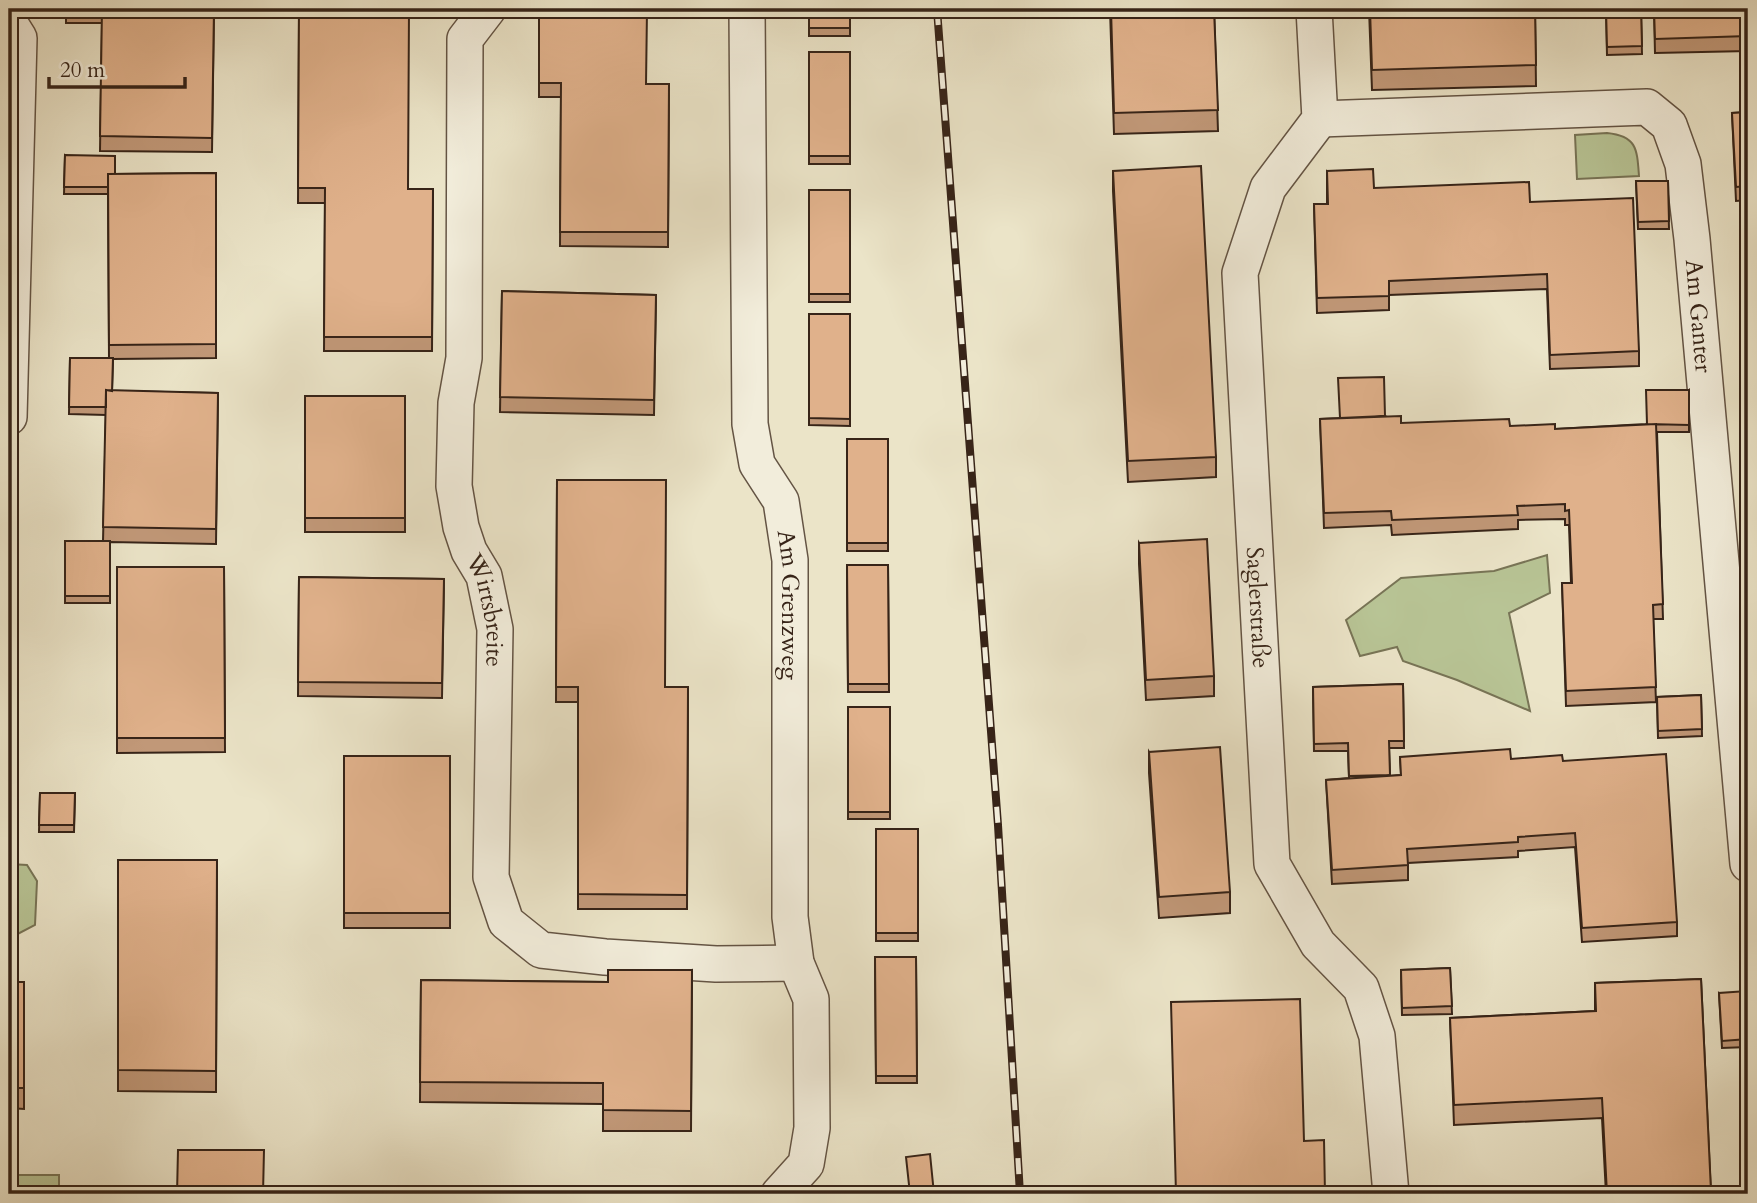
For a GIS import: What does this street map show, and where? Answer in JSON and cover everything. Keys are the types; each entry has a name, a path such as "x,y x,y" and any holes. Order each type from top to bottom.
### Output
{"street":[{"name":"Wirtsbreite","path":"488,9 465,39 464,358 456,403 454,486 461,527 468,551 484,576 495,629 491,877 506,922 541,950 716,964 796,963"},
{"name":"Am Grenzweg","path":"747,9 750,424 757,464 781,501 790,560 790,917 796,963 811,999 812,1128 806,1164 779,1194"},
{"path":"1314,9 1320,119"},
{"path":"9,22 19,38 9,417"},
{"name":"Am Ganter","path":"1320,119 1647,107 1669,125 1684,164 1748,864"},
{"name":"Saglerstraße","path":"1320,119 1268,188 1240,273 1272,863 1318,944 1361,988 1377,1036 1391,1194"}],"green space":[{"path":"1607,133 1624,137 1634,146 1639,176 1577,179 1575,135"},
{"path":"1547,555 1550,593 1509,613 1530,711 1457,680 1403,661 1397,647 1360,656 1346,620 1401,578 1494,571"},
{"path":"9,864 27,865 37,881 35,925 10,938"},
{"path":"9,1175 59,1175 59,1194 9,1194"}],"building":[{"path":"66,9 102,9 102,16 66,15"},
{"path":"102,9 214,9 212,138 100,136"},
{"path":"299,9 409,9 408,189 433,189 432,337 324,337 325,188 298,188"},
{"path":"539,9 647,10 646,84 669,84 668,232 560,232 561,83 539,83"},
{"path":"809,9 850,9 850,28 809,28"},
{"path":"1111,9 1214,9 1218,110 1114,113"},
{"path":"1370,9 1535,9 1536,65 1372,70"},
{"path":"1606,9 1641,9 1642,46 1607,47"},
{"path":"1654,9 1748,9 1748,36 1655,39"},
{"path":"809,52 850,52 850,156 809,156"},
{"path":"1748,112 1748,186 1736,187 1732,113"},
{"path":"65,155 115,156 115,174 108,174 108,187 64,187"},
{"path":"1201,166 1216,457 1128,461 1113,171"},
{"path":"1373,169 1374,188 1529,182 1530,202 1633,198 1639,351 1550,355 1547,274 1389,281 1389,296 1317,298 1314,204 1328,204 1327,171"},
{"path":"216,173 216,344 109,345 108,174"},
{"path":"1636,181 1668,181 1669,221 1638,222"},
{"path":"809,190 850,190 850,294 809,294"},
{"path":"502,291 656,295 654,400 500,397"},
{"path":"809,314 850,314 850,419 809,418"},
{"path":"70,358 113,358 112,391 106,390 106,407 69,407"},
{"path":"1384,377 1385,416 1340,418 1338,378"},
{"path":"106,390 218,393 216,529 103,527"},
{"path":"1646,390 1689,390 1689,425 1647,424"},
{"path":"305,396 405,396 405,518 305,518"},
{"path":"1401,416 1401,423 1509,419 1510,426 1555,424 1555,429 1656,424 1663,604 1653,605 1656,687 1566,691 1562,583 1572,583 1569,510 1565,511 1565,504 1517,506 1518,515 1392,520 1391,511 1324,513 1320,419"},
{"path":"847,439 888,439 888,543 847,543"},
{"path":"557,480 666,480 665,687 688,687 687,895 578,894 578,687 556,687"},
{"path":"1207,539 1214,676 1146,680 1139,543"},
{"path":"65,541 110,541 110,596 65,596"},
{"path":"847,565 888,565 889,684 848,684"},
{"path":"117,567 224,567 225,738 117,738"},
{"path":"299,577 444,579 442,683 298,682"},
{"path":"1403,684 1404,741 1389,741 1390,775 1349,776 1348,743 1314,744 1313,687"},
{"path":"1701,695 1702,729 1658,731 1657,697"},
{"path":"848,707 890,707 890,812 848,812"},
{"path":"1220,747 1230,892 1159,897 1149,752"},
{"path":"1510,749 1511,759 1562,755 1563,761 1666,754 1677,922 1582,928 1575,833 1518,837 1518,842 1407,849 1408,865 1332,870 1326,780 1401,775 1400,757"},
{"path":"344,756 450,756 450,913 344,913"},
{"path":"40,793 75,793 74,825 39,825"},
{"path":"876,829 918,829 918,933 876,933"},
{"path":"118,860 217,860 216,1071 118,1070"},
{"path":"875,957 916,957 917,1076 876,1076"},
{"path":"1450,968 1452,1006 1402,1008 1401,970"},
{"path":"608,970 692,970 691,1111 603,1110 603,1083 420,1082 421,980 608,982"},
{"path":"1701,979 1711,1191 1607,1194 1602,1098 1454,1105 1450,1018 1596,1011 1595,983"},
{"path":"9,982 24,982 24,1088 9,1088"},
{"path":"1747,991 1748,1039 1722,1041 1719,993"},
{"path":"1300,999 1304,1141 1324,1140 1325,1194 1176,1194 1171,1002"},
{"path":"178,1150 264,1150 263,1194 177,1194"},
{"path":"930,1154 934,1194 910,1194 906,1157"}],"railway":[{"path":"937,9 998,825 1020,1194"}]}
